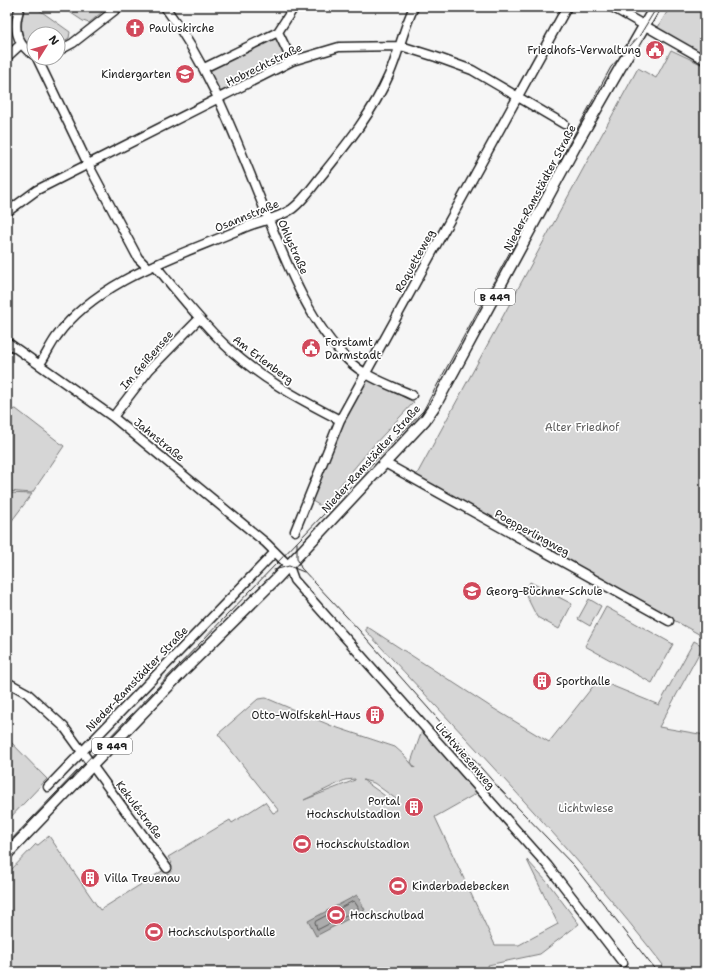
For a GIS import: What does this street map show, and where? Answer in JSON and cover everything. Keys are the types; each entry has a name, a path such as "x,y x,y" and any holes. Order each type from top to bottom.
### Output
{"main road":[{"name":"Nieder-Ramstädter Straße","path":"7,854 289,566 425,420 436,404 574,150 654,7"}],"street":[{"path":"20,7 16,18 16,32 21,44 26,50"},
{"path":"66,47 73,43 119,7"},
{"name":"Ohlystraße","path":"165,7 204,68 302,296 327,338 349,361 366,374 412,394"},
{"path":"204,68 278,32 294,7"},
{"name":"Osannstraße","path":"40,364 58,335 82,310 151,266 243,228 269,220 292,209 342,150 373,107 389,76 401,46 406,22 414,7"},
{"name":"Roquetteweg","path":"295,531 340,420 567,7"},
{"path":"612,7 705,60"},
{"path":"278,32 292,61"},
{"path":"7,57 21,44"},
{"name":"Hobrechtstraße","path":"7,212 37,190 292,61 339,47 401,46 472,70 564,124"},
{"name":"Am Erlenberg","path":"41,66 88,164 138,258 151,266 199,319 244,362 289,394 340,420"},
{"name":"Im Geißensee","path":"113,417 149,370 199,319"},
{"name":"Jahnstraße","path":"7,342 113,417 257,534 289,566"},
{"name":"Poepperlingweg","path":"385,463 669,621"},
{"name":"Nieder-Ramstädter Straße","path":"48,787 275,552"},
{"name":"Lichtwiesenweg","path":"289,566 294,580 548,866 623,963"},
{"name":"Kekuléstraße","path":"8,685 28,693 64,727 167,868"}],"green space":[{"path":"25,7 35,7 62,26 26,26 26,42 22,30 22,18"},
{"path":"62,7 108,7 89,23 83,21"},
{"path":"670,7 705,7 705,56 657,29"},
{"path":"66,29 70,32 69,38 66,40"},
{"path":"278,32 292,61 219,99 204,68"},
{"name":"Alter Friedhof","path":"671,50 705,66 704,637 416,476 638,68 656,78"},
{"path":"368,380 414,402 372,447 322,507 309,499 342,422"},
{"path":"16,409 64,446 32,493 7,491 7,412 9,410"},
{"path":"7,493 32,494 7,527"},
{"path":"530,582 572,604 559,629 537,617 525,593"},
{"path":"589,599 601,606 590,626 578,619"},
{"path":"606,607 673,644 652,683 585,646"},
{"name":"Lichtwiese","path":"366,626 491,707 549,742 598,680 659,705 694,641 703,646 659,727 705,735 705,972 665,972 661,967 663,965 628,921 556,836 366,631"},
{"name":"Hochschulstadion","path":"266,698 332,726 395,747 415,768 411,762 423,728 479,792 435,817 495,945 519,945 558,924 527,860 548,883 579,924 540,954 488,965 490,972 7,972 7,874 36,844 38,845 49,836 100,910 167,868 172,863 168,857 230,820 232,823 265,802 273,813 279,811 218,734 258,699","holes":["345,780 355,780 304,800","363,780 374,783 396,799 392,801"]},
{"path":"7,738 47,779 7,821"}],"water":[{"name":"Kinderbadebecken","path":"401,878 406,889 396,895 390,883"},
{"name":"Hochschulbad","path":"357,895 365,910 316,936 308,921"}],"tram line":[{"path":"7,844 423,411 611,67 640,35 657,7"},
{"path":"297,543 297,558 301,568 359,630 498,787 574,866 657,972"},
{"path":"274,570 289,566 304,572"}],"place":[{"name":"Pauluskirche","path":"135,28"},
{"name":"Friedhofs-Verwaltung","path":"655,50"},
{"name":"Kindergarten","path":"185,74"},
{"name":"Forstamt Darmstadt","path":"311,348"},
{"name":"Georg-Büchner-Schule","path":"472,591"},
{"name":"Sporthalle","path":"542,681"},
{"name":"Otto-Wolfskehl-Haus","path":"375,715"},
{"name":"Portal Hochschulstadion","path":"414,807"},
{"name":"Hochschulstadion","path":"302,844"},
{"name":"Villa Treuenau","path":"90,878"},
{"name":"Kinderbadebecken","path":"398,886"},
{"name":"Hochschulbad","path":"336,915"},
{"name":"Hochschulsporthalle","path":"154,932"}]}
